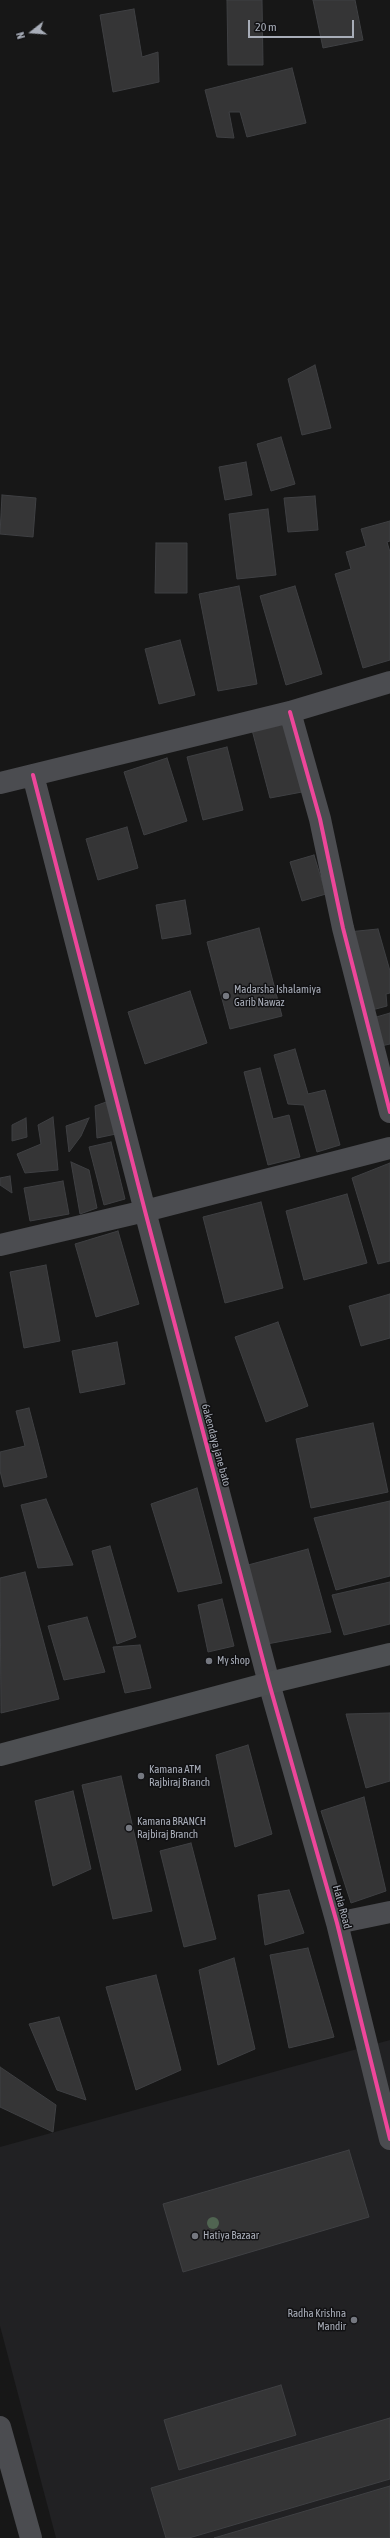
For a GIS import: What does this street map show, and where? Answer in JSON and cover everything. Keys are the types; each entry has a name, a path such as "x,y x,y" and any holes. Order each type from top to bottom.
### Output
{"main road":[{"path":"0,1755 269,1683 390,1654"}],"street":[{"path":"0,783 290,712 390,682"},
{"path":"290,712 320,819 343,928 390,1112"},
{"name":"6akendaya jane bato","path":"33,775 145,1211 269,1683"},
{"path":"0,1246 145,1211 390,1148"},
{"name":"Hatia Road","path":"269,1683 337,1923 390,2139"},
{"path":"337,1923 390,1912"},
{"path":"0,2427 31,2538"}],"shaded area":[{"name":"Hatiya Bazaar","path":"390,2040 390,2538 56,2538 0,2326 0,2147"}],"building":[{"path":"227,0 262,0 263,65 228,65"},
{"path":"313,0 355,0 363,40 323,48"},
{"path":"134,9 142,57 158,52 159,82 113,92 100,15"},
{"path":"292,68 306,123 247,137 240,112 229,112 234,138 217,137 205,90"},
{"path":"315,365 331,428 302,435 288,379"},
{"path":"281,437 295,484 271,491 257,444"},
{"path":"246,462 252,495 225,500 219,467"},
{"path":"2,495 36,498 33,537 0,534"},
{"path":"315,496 318,530 288,532 284,498"},
{"path":"268,509 276,575 237,579 229,514"},
{"path":"390,521 390,541 387,542 390,552 390,660 363,668 335,574 351,569 346,552 366,546 361,529"},
{"path":"156,543 187,543 187,593 155,593"},
{"path":"239,586 257,684 218,691 199,594"},
{"path":"295,586 322,674 286,685 260,596"},
{"path":"180,640 195,695 159,704 145,649"},
{"path":"283,722 302,792 270,798 252,730"},
{"path":"227,747 243,810 203,820 187,757"},
{"path":"167,758 187,821 144,835 124,772"},
{"path":"127,827 138,868 98,880 86,839"},
{"path":"314,855 326,894 302,901 290,862"},
{"path":"185,900 191,934 162,939 156,905"},
{"path":"259,928 282,1016 230,1029 207,942"},
{"path":"378,929 390,971 390,993 386,994 387,1006 372,1010 348,932"},
{"path":"190,991 207,1043 145,1064 128,1012"},
{"path":"390,1013 390,1044 381,1046 373,1018"},
{"path":"295,1049 308,1094 325,1090 340,1145 317,1152 304,1105 288,1104 274,1055"},
{"path":"260,1068 273,1119 289,1115 300,1157 268,1165 244,1072"},
{"path":"109,1101 116,1134 97,1138 95,1106"},
{"path":"53,1117 58,1170 25,1173 17,1154 41,1144 38,1125"},
{"path":"26,1118 27,1137 12,1141 12,1125"},
{"path":"89,1118 81,1136 69,1152 66,1126"},
{"path":"111,1142 125,1199 104,1205 89,1147"},
{"path":"71,1162 89,1170 97,1208 80,1214"},
{"path":"390,1163 390,1261 378,1264 352,1178"},
{"path":"10,1176 12,1193 0,1185 0,1178"},
{"path":"63,1181 69,1214 30,1221 24,1188"},
{"path":"347,1194 367,1263 304,1280 286,1211"},
{"path":"261,1202 283,1288 225,1303 203,1217"},
{"path":"118,1231 139,1304 96,1317 75,1244"},
{"path":"46,1265 60,1341 24,1348 10,1272"},
{"path":"390,1294 390,1338 361,1346 349,1306"},
{"path":"278,1322 308,1406 266,1422 235,1337"},
{"path":"117,1342 125,1384 80,1393 72,1351"},
{"path":"29,1408 47,1477 4,1487 0,1471 0,1452 25,1446 16,1411"},
{"path":"373,1423 388,1492 311,1508 296,1439"},
{"path":"197,1488 222,1583 178,1592 151,1504"},
{"path":"46,1499 73,1565 38,1568 21,1505"},
{"path":"390,1501 390,1576 336,1590 314,1518"},
{"path":"110,1546 136,1637 117,1644 92,1551"},
{"path":"308,1549 331,1632 267,1644 248,1565"},
{"path":"25,1572 59,1699 1,1713 0,1578"},
{"path":"390,1582 390,1624 344,1635 332,1595"},
{"path":"222,1599 234,1646 208,1652 198,1605"},
{"path":"87,1617 105,1672 64,1680 48,1626"},
{"path":"140,1645 151,1688 125,1693 113,1647"},
{"path":"390,1713 390,1781 366,1788 346,1714"},
{"path":"248,1745 272,1834 235,1847 216,1755"},
{"path":"121,1776 152,1911 113,1919 82,1785"},
{"path":"73,1791 91,1869 53,1886 35,1801"},
{"path":"364,1797 386,1891 351,1903 321,1811"},
{"path":"191,1843 216,1939 184,1947 160,1851"},
{"path":"289,1890 304,1933 265,1945 258,1895"},
{"path":"308,1948 334,2037 289,2048 270,1955"},
{"path":"234,1958 255,2049 218,2065 199,1970"},
{"path":"156,1975 181,2070 136,2090 106,1987"},
{"path":"59,2017 86,2100 57,2090 29,2024"},
{"path":"0,2067 56,2105 53,2132 0,2107"},
{"path":"349,2150 369,2217 183,2272 163,2204"},
{"path":"281,2385 296,2435 179,2470 164,2420"},
{"path":"390,2418 390,2479 189,2538 166,2538 151,2488"},
{"path":"390,2486 390,2538 214,2538"}],"cycle path":[{"path":"290,712 320,819 343,928 390,1112"},
{"path":"33,775 145,1211 269,1683 337,1923 390,2139"}],"place":[{"name":"Madarsha Ishalamiya Garib Nawaz","path":"226,996"},
{"name":"My shop","path":"209,1661"},
{"name":"Kamana ATM Rajbiraj Branch","path":"141,1776"},
{"name":"Kamana BRANCH Rajbiraj Branch","path":"129,1828"},
{"name":"Hatiya Bazaar","path":"195,2236"},
{"name":"Radha Krishna Mandir","path":"354,2320"}]}
